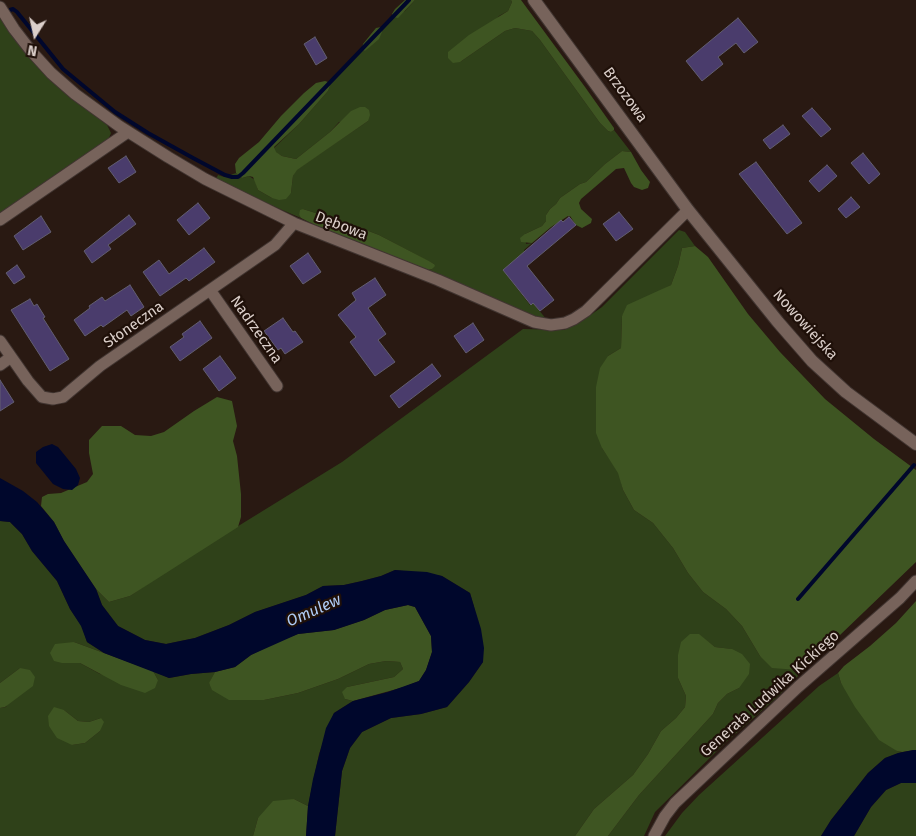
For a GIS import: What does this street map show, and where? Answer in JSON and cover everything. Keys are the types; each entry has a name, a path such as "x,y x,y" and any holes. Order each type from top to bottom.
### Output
{"main road":[{"name":"Brzozowa","path":"534,0 688,210"},
{"name":"Nowowiejska","path":"688,210 778,322 812,361 846,392 916,444"}],"street":[{"name":"Dębowa","path":"0,7 14,29 51,73 75,94 128,132 205,179 294,223 438,280 534,322 551,325 574,319 594,304 688,210"},
{"path":"0,220 128,132"},
{"name":"Słoneczna","path":"0,341 28,382 42,396 53,399 63,397 100,366 275,245 294,223"},
{"name":"Nadrzeczna","path":"210,290 277,386"},
{"path":"0,365 11,357"},
{"name":"Generała Ludwika Kickiego","path":"654,836 675,803 798,687 916,581"}],"green space":[{"path":"405,0 415,0 398,18 393,17 392,14 395,9"},
{"path":"415,0 511,0 508,11 499,16 460,62 505,31 515,28 532,31 600,123 608,131 614,130 631,152 622,151 586,182 560,198 546,215 546,221 542,226 525,234 526,244 532,243 524,250 525,252 503,270 530,305 533,303 547,320 532,316 428,270 432,269 434,264 379,235 303,209 299,215 301,218 216,179 218,175 224,177 236,173 242,178 249,176 255,180 258,190 272,198 291,193 293,176 296,170 368,121 339,122 330,132 296,159 282,156 275,152 274,148 299,124 328,91 329,84 362,50 365,51 393,17 405,11"},
{"path":"511,0 521,0 614,130 608,131 600,123 532,31 515,28 505,31 460,62 453,63 448,58 448,52 469,35 508,11"},
{"path":"0,17 47,75 107,125 111,133 109,138 97,148 0,213"},
{"path":"381,27 382,32 379,39 365,51 362,50 363,44 371,34 376,28"},
{"path":"325,81 330,86 328,91 299,124 274,147 276,152 282,156 296,159 330,132 351,111 360,107 365,107 369,110 368,121 297,170 293,176 291,193 286,199 272,198 258,190 253,177 242,178 236,173 235,164 239,158 259,142 304,93 316,83"},
{"path":"622,151 631,152 650,182 648,188 642,190 634,187 624,168 616,169 581,199 579,203 581,209 592,219 591,223 582,228 576,225 568,216 532,243 521,242 520,238 525,234 542,226 546,221 546,215 560,198 586,182"},
{"path":"303,209 379,235 435,266 428,270 319,227 301,218 299,215 300,210"},
{"path":"679,230 685,232 695,246 682,248 671,285 622,316 621,348 608,356 602,448 619,473 623,490 634,510 653,523 673,548 688,573 703,592 726,609 742,626 760,656 798,670 814,660 655,812 644,836 608,836 639,795 713,714 718,703 727,694 739,688 731,649 715,647 698,634 678,678 686,696 685,707 661,731 633,775 594,809 575,836 335,836 342,771 350,748 362,732 391,718 421,714 447,707 469,682 483,662 470,593 442,576 395,570 381,576 344,585 323,586 306,595 255,612 229,625 195,638 166,644 145,640 118,626 102,605 96,589 109,602 130,596 180,562 342,462 523,329 564,330 579,323 602,307"},
{"path":"695,246 708,257 748,314 780,352 825,399 916,470 916,562 814,660 798,670 772,668 760,656 742,626 726,609 703,592 688,573 673,548 653,523 634,510 623,490 618,473 602,448 596,433 596,387 600,368 608,356 621,348 622,316 627,305 671,285 682,248"},
{"path":"217,397 232,401 237,426 233,441 237,456 241,494 241,517 238,527 130,596 109,602 96,589 64,541 54,522 41,506 42,497 48,494 61,493 87,482 93,474 89,453 89,440 102,426 121,426 135,435 151,436 164,432"},
{"path":"0,521 10,522 22,534 32,551 57,581 70,609 82,626 87,642 104,653 74,642 62,663 80,663 100,674 158,680 153,671 169,678 215,672 209,684 264,700 298,693 338,679 369,664 386,661 400,662 403,669 394,677 347,687 345,699 353,701 334,713 319,754 308,806 294,799 258,818 253,836 0,836 0,708 6,707 20,668 0,683","holes":["64,710 78,721 89,722 101,718 100,731 85,743 72,745"]},
{"path":"916,601 916,750 902,752 879,740 855,707 841,683 838,673 896,623"},
{"path":"408,605 415,607 431,636 432,652 426,670 419,681 404,687 353,701 345,699 342,692 347,687 394,677 403,669 400,662 386,661 369,664 338,679 298,693 264,700 229,700 212,690 209,683 215,672 235,667 251,655 274,643 298,634 334,630 364,620 385,610"},
{"path":"690,634 699,634 715,647 732,649 742,654 750,664 749,674 739,688 727,694 718,703 713,714 639,795 608,836 575,836 594,809 633,775 661,731 685,707 686,696 678,678 678,655 681,642"},
{"path":"74,642 153,671 158,680 155,688 145,693 121,685 80,663 54,661 50,653 55,644"},
{"path":"20,668 30,670 35,677 33,686 5,707 0,708 0,683"},
{"path":"838,673 841,683 897,751 902,752 885,758 868,773 831,820 821,836 665,836 682,813 699,795 819,686"},
{"path":"54,707 64,710 78,721 89,722 101,718 104,722 100,731 85,743 72,745 57,738 49,726 48,716"},
{"path":"901,783 916,783 916,836 854,836 871,807 886,790"},
{"path":"294,799 308,806 306,836 253,836 258,818 273,801"}],"water":[{"path":"52,444 58,447 76,469 80,478 78,485 72,490 63,489 53,484 36,463 36,452"},
{"name":"Omulew","path":"0,478 23,491 37,502 54,522 64,541 96,589 102,605 118,626 145,640 166,644 195,638 229,625 255,612 306,595 323,586 344,585 362,581 395,570 427,572 442,576 470,593 481,629 484,648 483,662 469,682 447,707 421,714 391,718 362,732 350,748 342,771 335,836 306,836 308,806 313,779 326,728 334,713 353,701 388,692 419,681 426,670 432,652 431,636 415,607 408,605 385,610 364,620 334,630 298,634 251,655 235,667 215,672 169,678 104,653 87,642 81,626 70,609 57,581 32,551 22,534 10,522 0,521"},
{"path":"916,750 916,783 901,783 886,790 871,807 854,836 821,836 831,820 868,773 885,758"}],"building":[{"path":"738,18 758,42 744,53 736,43 718,57 723,64 702,81 686,61"},
{"path":"315,37 327,58 316,65 304,44"},
{"path":"812,108 831,129 821,137 802,116"},
{"path":"783,125 790,134 770,149 763,140"},
{"path":"863,153 880,174 869,184 851,163"},
{"path":"126,156 136,172 119,183 108,168"},
{"path":"756,162 802,223 787,234 739,174"},
{"path":"827,165 837,176 819,192 809,181"},
{"path":"851,197 860,207 846,218 838,209"},
{"path":"198,203 210,218 189,235 177,220"},
{"path":"619,212 633,229 616,241 603,224"},
{"path":"129,215 136,224 108,245 111,249 92,263 84,251"},
{"path":"41,216 51,232 23,250 14,236"},
{"path":"569,217 576,225 527,266 554,300 540,311 533,303 531,305 503,270 561,220 563,222"},
{"path":"204,248 215,262 189,281 186,278 160,296 143,272 159,260 169,274"},
{"path":"308,253 321,272 303,284 290,266"},
{"path":"17,265 25,277 14,284 6,273"},
{"path":"375,278 386,295 368,308 386,334 378,340 395,362 375,376 350,342 356,337 338,315 356,300 352,293"},
{"path":"130,285 144,307 131,316 127,310 103,327 101,325 85,336 74,320 102,297 105,301"},
{"path":"30,299 34,306 37,304 45,317 43,318 69,359 50,371 11,310"},
{"path":"283,318 303,342 285,354 281,348 278,350 264,331"},
{"path":"200,321 212,338 180,361 170,347 184,337 182,334"},
{"path":"473,323 484,340 466,353 454,336"},
{"path":"220,356 236,378 219,391 203,369"},
{"path":"432,364 441,376 399,408 390,396"},
{"path":"0,380 14,402 0,411"}],"waterway":[{"path":"10,10 13,9 17,12 63,69 115,112 148,133 225,175 238,177 409,0"},
{"path":"798,599 914,465"}]}
